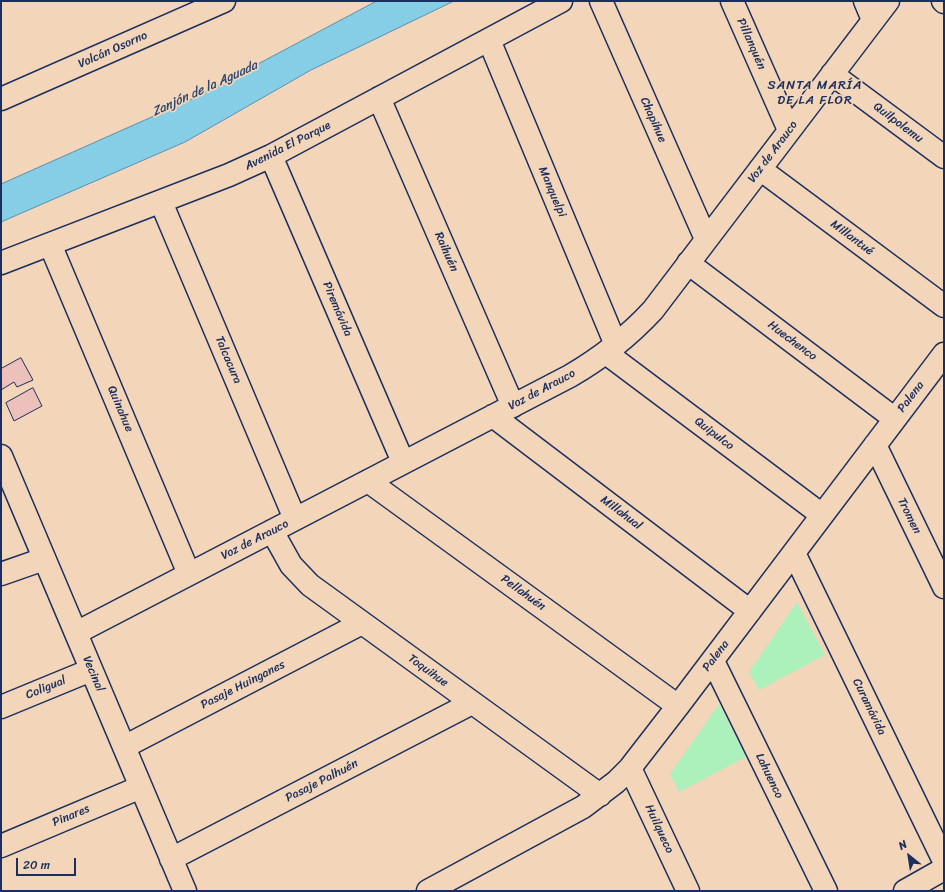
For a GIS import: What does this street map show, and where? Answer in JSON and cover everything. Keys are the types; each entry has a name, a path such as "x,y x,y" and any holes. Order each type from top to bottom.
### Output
{"street":[{"name":"Volcán Osorno","path":"1,99 224,1"},
{"name":"Avenida El Parque","path":"1,262 161,202 229,175 271,156 561,1"},
{"name":"Chapihue","path":"601,1 706,239"},
{"name":"Pillanquén","path":"732,1 790,130"},
{"path":"864,1 874,20"},
{"name":"Voz de Arauco","path":"76,633 570,376 611,349 653,310 888,1"},
{"name":"Manquelpi","path":"489,40 611,349"},
{"name":"Quilpolemu","path":"832,74 944,157"},
{"name":"Raihuén","path":"379,98 513,406"},
{"name":"Piremávida","path":"271,156 403,462"},
{"name":"Millantué","path":"760,169 944,306"},
{"name":"Talcacura","path":"161,202 294,519"},
{"name":"Quinahue","path":"50,244 189,574"},
{"name":"Huechenco","path":"688,262 895,419"},
{"name":"Quipulco","path":"611,349 822,515"},
{"name":"Palena","path":"428,891 566,818 600,795 630,768 713,661 944,354"},
{"name":"Millahual","path":"493,416 750,611"},
{"name":"Tromen","path":"875,445 944,587"},
{"name":"Vecinal","path":"1,456 184,891"},
{"name":"Pellahuén","path":"368,481 678,706"},
{"name":"Toquihue","path":"272,531 291,565 310,585 600,795"},
{"name":"Curamávida","path":"794,553 944,860"},
{"path":"1,574 44,558"},
{"name":"Pasaje Huinganes","path":"124,747 362,623"},
{"name":"Lahuenco","path":"713,661 826,891"},
{"name":"Coligual","path":"1,707 91,670"},
{"name":"Pasaje Palhuén","path":"171,859 472,703"},
{"name":"Huilqueco","path":"630,768 688,891"},
{"name":"Pinares","path":"1,846 141,787"},
{"path":"905,891 944,869"}],"green space":[{"path":"797,602 825,655 759,690 749,672"},
{"path":"719,704 746,757 679,792 670,774"}],"water":[{"path":"377,1 454,1 311,70 185,142 1,222 1,184 190,100"}],"building":[{"path":"21,358 33,380 17,387 14,382 1,390 1,369"},
{"path":"33,388 42,406 14,421 6,403"}],"district":[{"name":"SANTA MARÍA DE LA FLOR","path":"815,94"}],"water label":[{"name":"Zanjón de la Aguada","path":"205,89"}]}
